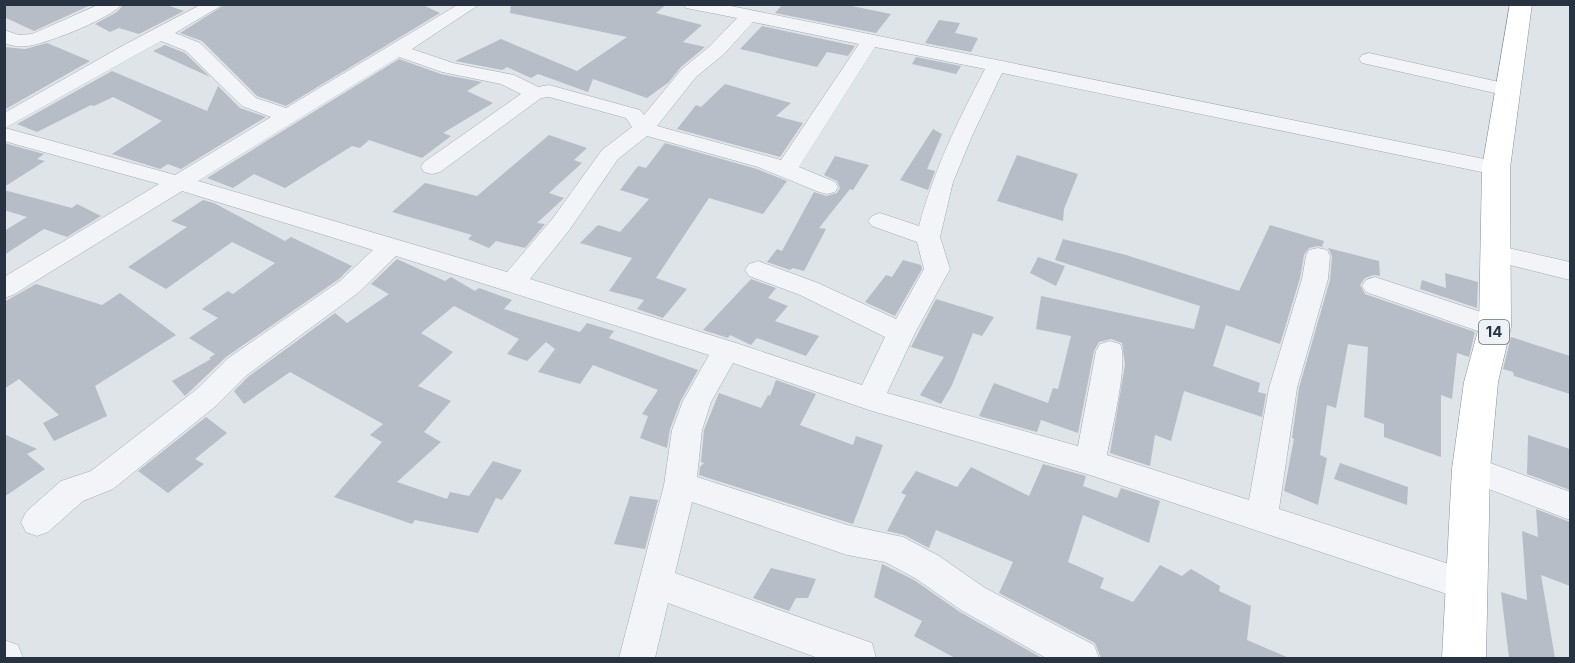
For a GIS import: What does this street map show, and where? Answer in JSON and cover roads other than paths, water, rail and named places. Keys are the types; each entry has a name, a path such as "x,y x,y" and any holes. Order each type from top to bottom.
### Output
{"highway":[{"name":"14","path":"1464,658 1471,469 1481,382 1496,327 1496,168 1521,4"}],"street":[{"path":"4,35 17,41 31,39 76,23 114,4"},
{"path":"4,122 216,4"},
{"path":"692,4 1496,168"},
{"path":"4,289 470,5"},
{"path":"513,283 569,214 610,152 628,136 644,129 689,74 717,50 748,16"},
{"path":"161,34 193,47 249,102 288,116"},
{"path":"786,170 870,41"},
{"path":"398,50 448,68 507,79 535,93"},
{"path":"1370,59 1508,90"},
{"path":"869,399 901,333 937,269 928,237 946,173 961,136 996,66"},
{"path":"432,167 535,93 549,91 633,114 644,129 736,153 827,187"},
{"path":"4,134 179,183 513,283 726,350 869,399 1090,462 1465,585"},
{"path":"880,221 928,237"},
{"path":"37,522 72,491 102,480 207,397 237,367 350,287 391,247"},
{"path":"1495,253 1570,271"},
{"path":"1262,517 1282,388 1315,279 1318,256"},
{"path":"758,270 809,289 901,333"},
{"path":"1375,286 1496,327"},
{"path":"637,658 680,485 687,430 697,402 726,350"},
{"path":"1090,462 1104,395 1110,351"},
{"path":"1471,469 1570,506"},
{"path":"680,485 847,540 891,548 927,567 973,599 1081,658"},
{"path":"657,583 859,656"}]}
